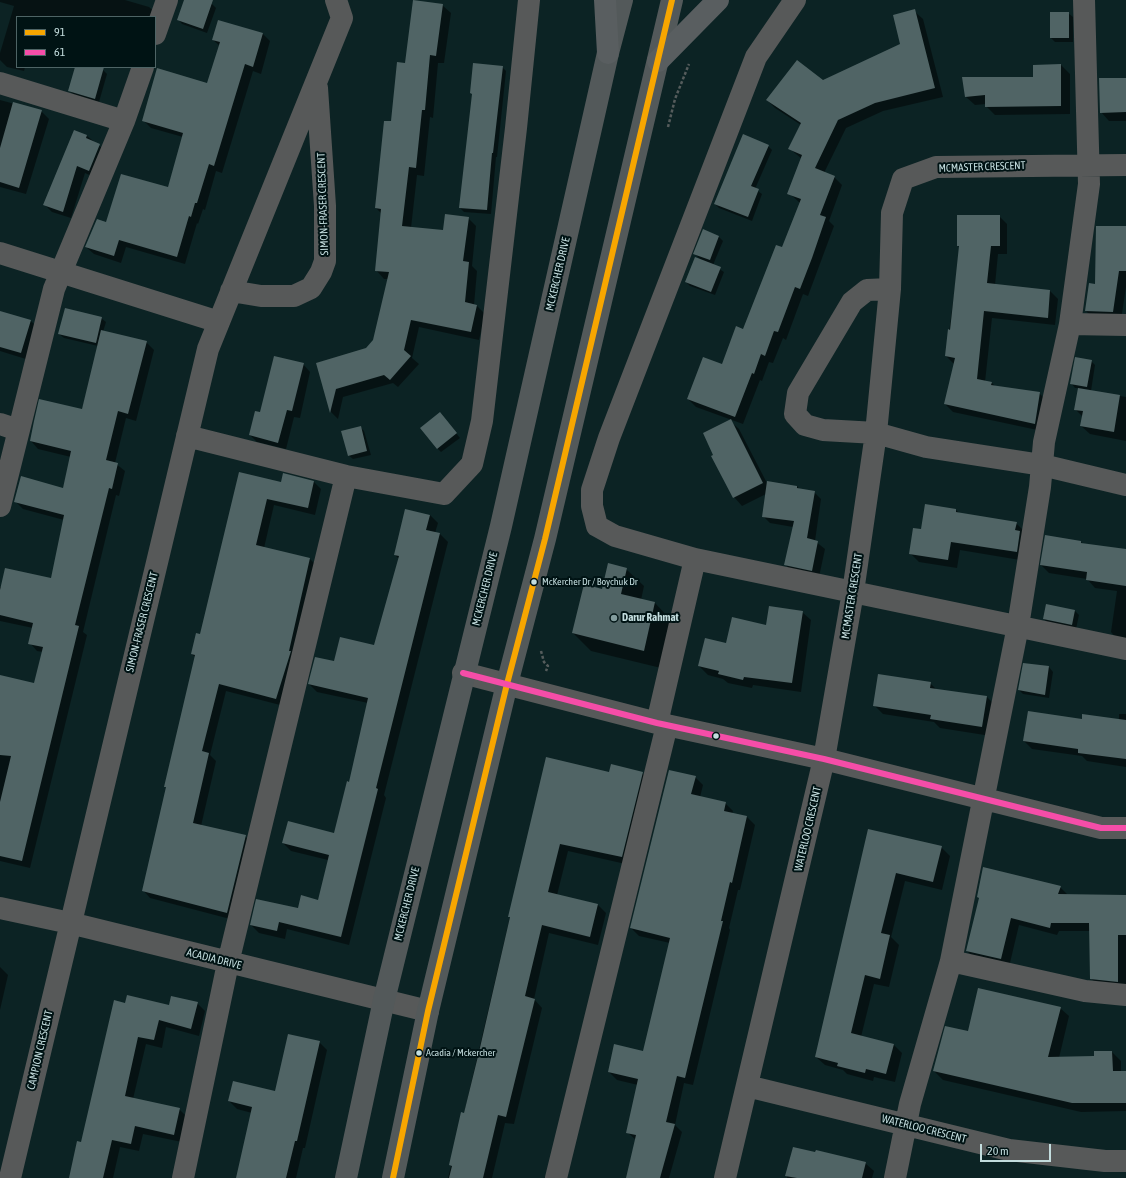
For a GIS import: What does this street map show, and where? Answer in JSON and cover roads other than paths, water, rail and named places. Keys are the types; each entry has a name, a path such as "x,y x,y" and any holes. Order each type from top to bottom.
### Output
{"highway":[{"path":"605,0 608,53"},
{"path":"658,61 718,0"}],"main road":[{"name":"MCKERCHER DRIVE","path":"346,1178 384,1000 503,519 608,53 622,0"},
{"path":"392,1178 428,1011 507,684 545,539 672,0"}],"street":[{"path":"156,31 167,0"},
{"name":"SIMON-FRASER CRESCENT","path":"70,923 208,349 342,18 336,0"},
{"path":"187,436 346,476 444,494 472,464 482,421 516,128 529,0"},
{"path":"795,0 756,56 615,424 592,490 592,506 597,526 615,536 695,558 1126,649"},
{"path":"894,1178 905,1124 951,961 1018,626 1042,465 1044,442 1070,324 1089,184 1084,0"},
{"path":"0,506 9,427 54,289 124,120 143,68"},
{"name":"SIMON-FRASER CRESCENT","path":"231,291 260,296 294,296 311,288 321,272 325,261 325,206 316,82"},
{"path":"0,83 124,120"},
{"name":"MCMASTER CRESCENT","path":"824,759 853,592 876,432 890,289 892,213 903,179 936,167 1088,164 1126,165"},
{"path":"0,253 219,322"},
{"path":"890,289 867,290 852,302 798,393 795,414 805,426 823,430 876,432 926,447 1042,465 1126,485"},
{"path":"1070,324 1126,326"},
{"path":"183,1178 228,963 346,476"},
{"path":"556,1178 662,724 695,558"},
{"path":"464,673 662,724 824,759 1101,828 1126,828"},
{"name":"WATERLOO CRESCENT","path":"725,1178 824,759"},
{"name":"ACADIA DRIVE","path":"0,908 70,923 428,1011"},
{"name":"CAMPION CRESCENT","path":"10,1178 70,923"},
{"path":"951,961 1084,991 1126,994"},
{"name":"WATERLOO CRESCENT","path":"747,1086 1009,1150 1105,1161 1126,1161"}],"place":[{"name":"McKercher Dr / Boychuk Dr","path":"534,582"},
{"name":"Darur Rahmat","path":"614,618"},
{"name":"Acadia / Mckercher","path":"419,1053"}]}
